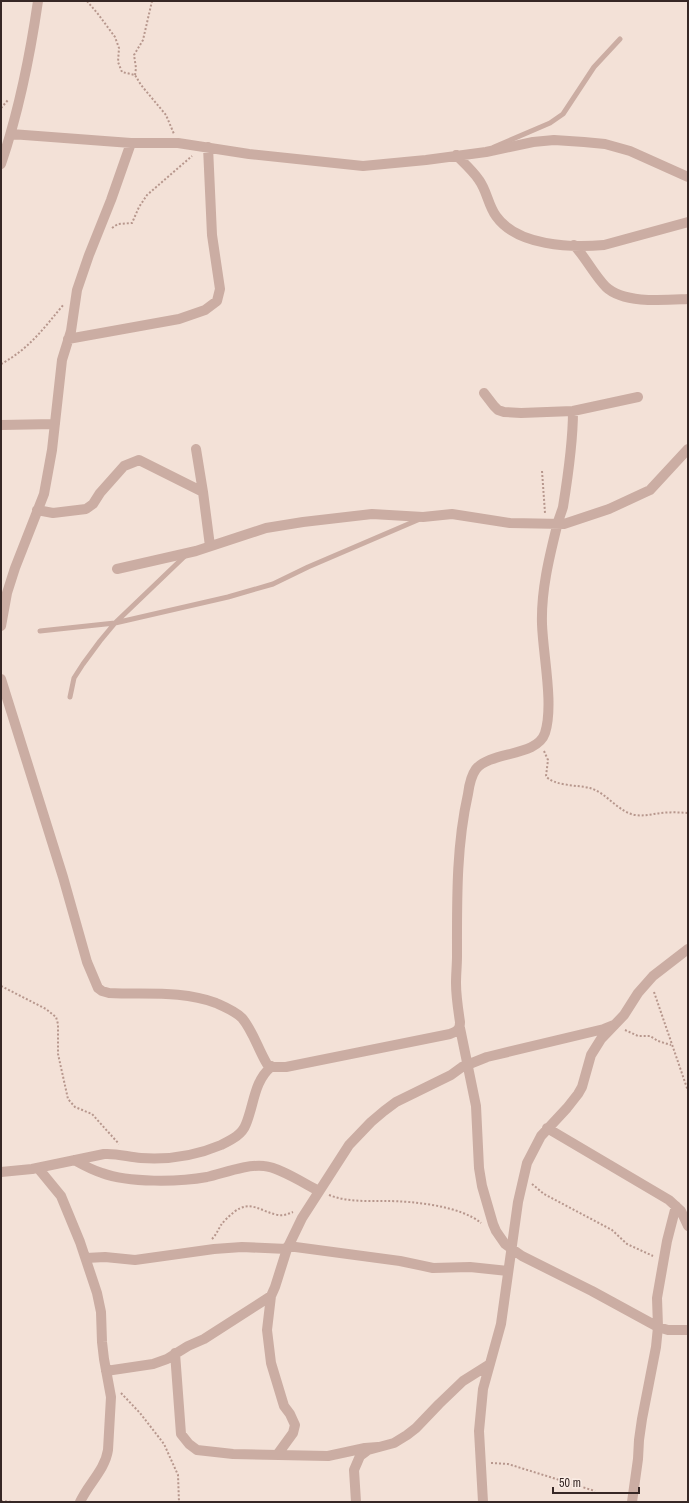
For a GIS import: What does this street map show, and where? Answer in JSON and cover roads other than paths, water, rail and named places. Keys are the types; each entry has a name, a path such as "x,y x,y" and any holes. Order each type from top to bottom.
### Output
{"street":[{"path":"1,164 21,96 38,1"},
{"path":"11,134 131,143 177,143 249,154 363,166 486,152 533,142 554,140 605,144 640,155 688,177"},
{"path":"1,626 4,594 44,494 55,424 62,357 71,331 77,290 95,238 115,191 131,143"},
{"path":"68,339 179,319 205,310 217,301 220,289 212,235 205,147"},
{"path":"456,155 479,180 492,210 506,227 528,238 538,241 592,246 611,244 688,222"},
{"path":"574,245 600,280 607,288 615,293 644,300 688,299"},
{"path":"484,393 494,406 504,412 521,413 573,411 638,397"},
{"path":"573,411 573,426 567,480 543,592 542,624 548,711 546,730 540,741 533,746 487,761 476,770 471,780 464,810 460,844 456,913 456,981 460,1028 476,1106 479,1168 482,1186 493,1224 501,1239 511,1249 658,1326 668,1330 688,1330"},
{"path":"1,425 55,424"},
{"path":"196,449 210,546"},
{"path":"117,569 188,553 266,528 302,522 372,514 423,517 452,514 510,523 557,525 569,523 609,510 650,490 688,450"},
{"path":"37,510 53,513 86,509 93,504 100,493 124,466 139,460 203,492"},
{"path":"1,679 63,877 87,962 98,988 109,993 157,993 184,995 205,999 224,1006 236,1013 245,1023 265,1061 271,1067 286,1067 450,1034 460,1028"},
{"path":"483,1502 479,1431 482,1397 485,1380 501,1324 518,1202 527,1163 533,1148 541,1136 578,1094 582,1087 594,1050 624,1015 638,993 653,976 688,949"},
{"path":"277,1455 293,1433 295,1425 290,1414 284,1407 272,1363 267,1330 270,1296 275,1287 287,1248 298,1224 349,1145 370,1122 396,1102 451,1075 467,1065 495,1054 604,1029 615,1024"},
{"path":"1,1172 38,1168 109,1154 166,1158 193,1155 208,1150 236,1137 243,1131 257,1092 258,1082 271,1067"},
{"path":"547,1128 676,1206 681,1211 688,1226"},
{"path":"74,1160 102,1173 138,1179 190,1179 218,1175 254,1166 263,1166 279,1171 319,1191"},
{"path":"38,1168 61,1196 86,1258 100,1304 102,1342 111,1397 107,1458 80,1502"},
{"path":"632,1502 642,1419 656,1347 658,1326 657,1298 676,1206"},
{"path":"86,1258 130,1260 242,1247 287,1248 400,1261 433,1268 470,1267 508,1271"},
{"path":"106,1371 154,1364 167,1359 175,1353 204,1339 270,1296"},
{"path":"175,1353 180,1431 186,1442 194,1448 203,1451 233,1454 328,1456 365,1448 378,1447"},
{"path":"356,1502 354,1473 360,1456 365,1452 396,1442 416,1428 458,1385 490,1364"}],"lane":[{"path":"486,152 500,144 550,123 563,114 594,67 620,39"},
{"path":"40,631 115,623 228,597 273,584 308,566 423,517"},
{"path":"70,697 74,678 115,623 188,553"}]}
